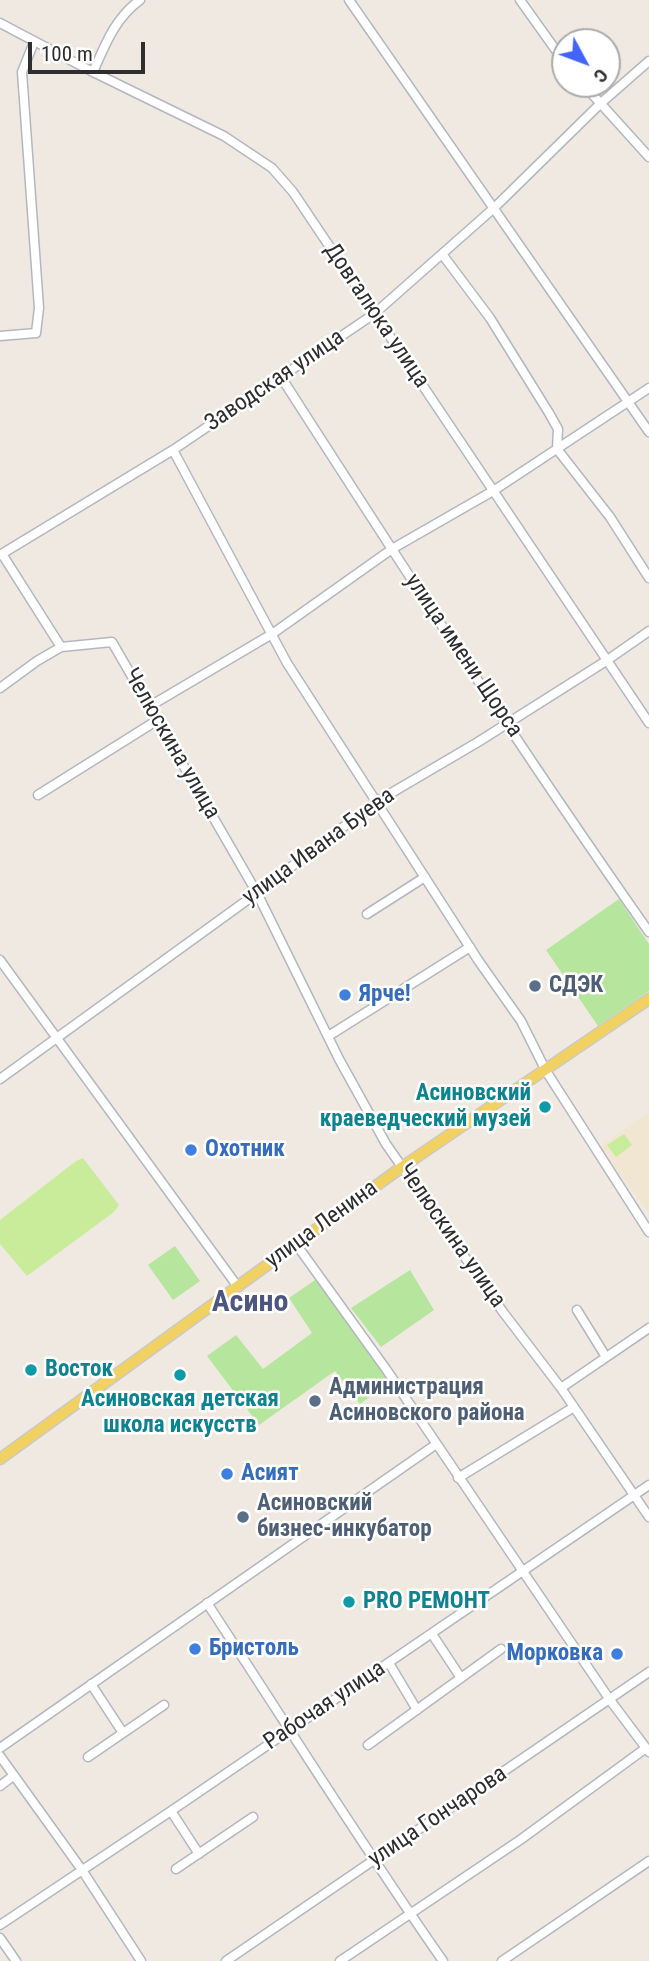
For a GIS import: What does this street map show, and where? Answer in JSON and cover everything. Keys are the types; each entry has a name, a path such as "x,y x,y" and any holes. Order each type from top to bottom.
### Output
{"main road":[{"name":"улица Ленина","path":"0,1459 402,1167 649,999"}],"street":[{"path":"93,72 109,38 126,11 140,0"},
{"path":"349,0 649,432"},
{"path":"520,0 551,44"},
{"name":"Довгалюка улица","path":"0,23 224,136 272,168 293,192 649,723"},
{"path":"0,337 36,333 38,324 22,72 34,42"},
{"name":"Заводская улица","path":"1,554 173,450 374,314 494,208 601,103 649,61"},
{"path":"596,98 649,157"},
{"path":"442,254 490,318 549,413 558,429 556,449 610,517 649,578"},
{"name":"улица имени Щорса","path":"281,377 392,550 649,932"},
{"path":"150,706 272,634 392,550 493,491 649,388"},
{"path":"173,450 287,663 470,947 521,1021 546,1071 649,1232"},
{"path":"0,688 61,647 1,554"},
{"name":"улица Ивана Буева","path":"0,1079 257,893 376,802 478,742 649,631"},
{"name":"Челюскина улица","path":"61,647 112,642 257,893 386,1144 503,1312 561,1388 649,1517"},
{"path":"38,795 156,721"},
{"path":"367,914 425,877"},
{"path":"330,1035 470,947"},
{"path":"0,960 238,1287"},
{"path":"296,1244 386,1369 523,1573 648,1750 340,1961"},
{"path":"577,1310 606,1357"},
{"path":"561,1388 649,1328"},
{"path":"458,1478 574,1408"},
{"path":"0,1748 435,1445"},
{"name":"Рабочая улица","path":"0,1925 523,1573 649,1485"},
{"path":"207,1603 373,1861 443,1961"},
{"path":"432,1634 461,1678"},
{"path":"368,1745 501,1649"},
{"path":"390,1663 417,1710"},
{"name":"улица Гончарова","path":"226,1961 649,1672"},
{"path":"91,1684 123,1733"},
{"path":"88,1757 164,1704"},
{"path":"0,1756 82,1870 141,1961"},
{"path":"0,1786 13,1776"},
{"path":"171,1811 199,1854"},
{"path":"176,1869 253,1817"},
{"path":"502,1961 649,1861"},
{"path":"0,1938 16,1961"}],"shaded area":[{"path":"649,1112 649,1211 648,1212 600,1147"}],"green space":[{"path":"619,899 649,944 649,991 598,1026 546,950"},
{"path":"624,1134 632,1145 616,1157 607,1145"},
{"path":"83,1158 119,1205 114,1212 27,1276 0,1244 0,1220"},
{"path":"175,1246 200,1281 173,1300 148,1265"},
{"path":"410,1270 434,1310 381,1347 351,1308"},
{"path":"318,1278 389,1382 360,1404 335,1371 259,1425 207,1356 236,1335 263,1369 312,1333 289,1298"}],"place":[{"name":"СДЭК","path":"535,986"},
{"name":"Ярче!","path":"345,995"},
{"name":"Асиновский краеведческий музей","path":"545,1107"},
{"name":"Охотник","path":"191,1150"},
{"name":"Восток","path":"31,1370"},
{"name":"Асиновская детская школа искусств","path":"180,1375"},
{"name":"Администрация Асиновского района","path":"315,1401"},
{"name":"Асият","path":"227,1474"},
{"name":"Асиновский бизнес-инкубатор","path":"243,1517"},
{"name":"PRO РЕМОНТ","path":"349,1602"},
{"name":"Бристоль","path":"195,1649"},
{"name":"Морковка","path":"617,1654"}],"district":[{"name":"Асино","path":"250,1303"}]}
